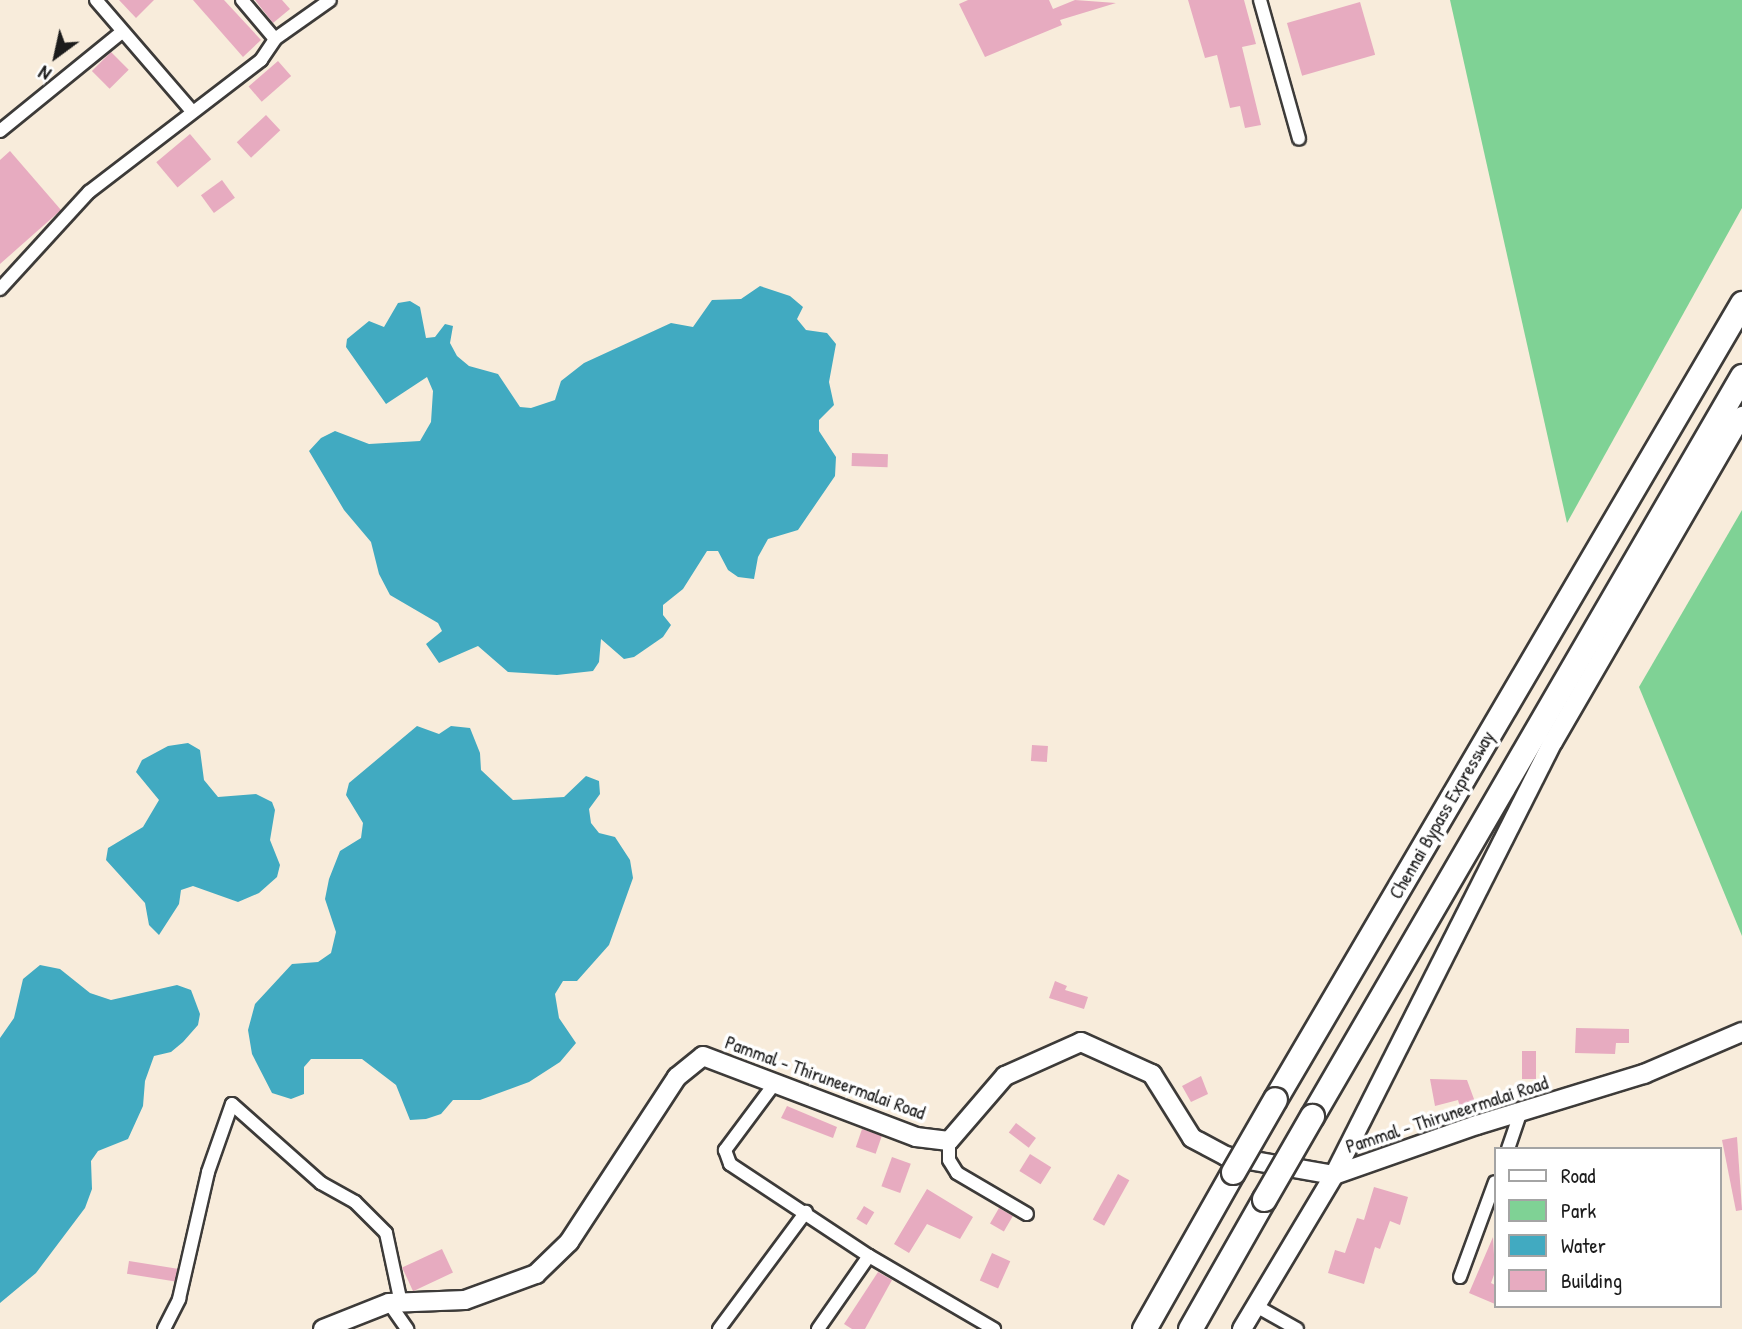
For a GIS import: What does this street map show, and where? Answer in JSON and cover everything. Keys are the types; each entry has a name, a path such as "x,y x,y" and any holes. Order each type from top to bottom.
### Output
{"highway":[{"name":"Chennai Bypass Expressway","path":"1144,1329 1233,1172 1742,303"},
{"name":"Chennai Bypass Expressway","path":"1190,1329 1312,1116 1545,736 1742,376"}],"street":[{"path":"96,0 191,110"},
{"path":"242,0 275,39"},
{"path":"0,289 89,192 191,110 261,60 275,39 330,0"},
{"path":"1260,0 1299,139"},
{"path":"0,131 122,32"},
{"path":"1605,630 1742,416"},
{"path":"1242,1329 1334,1175 1545,736"},
{"name":"Pammal - Thiruneermalai Road","path":"323,1329 395,1303 465,1300 536,1274 569,1242 677,1077 703,1056 916,1137 949,1140 1005,1076 1081,1042 1152,1074 1192,1138 1226,1156 1334,1175 1521,1111 1644,1074 1736,1034"},
{"path":"775,1083 725,1150 725,1157 869,1256 994,1329"},
{"path":"164,1329 179,1300 208,1172 232,1104 321,1183 355,1202 386,1233 395,1303 407,1329"},
{"path":"1508,1147 1521,1111"},
{"path":"949,1140 949,1160 957,1173 1027,1213"},
{"path":"1460,1278 1494,1185"},
{"path":"719,1329 806,1212"},
{"path":"818,1329 869,1256"},
{"path":"1256,1306 1297,1329"}],"green space":[{"path":"1450,0 1742,0 1742,208 1567,523"},
{"path":"1742,510 1742,936 1639,687"}],"water":[{"path":"760,286 790,296 803,307 797,319 806,330 827,333 836,344 829,382 834,405 819,420 819,431 836,457 835,476 798,530 768,539 758,557 754,579 738,577 728,570 718,551 707,551 683,589 663,605 663,615 671,625 663,637 634,657 624,659 601,639 599,662 593,671 557,675 508,672 478,646 439,663 426,644 442,631 438,623 390,595 379,574 371,542 344,510 309,451 321,438 335,431 369,444 420,441 431,422 433,391 427,377 386,404 346,347 347,339 369,321 384,327 398,303 410,301 420,307 426,338 435,337 445,324 453,326 450,343 457,356 469,366 498,374 520,407 531,408 555,400 561,381 584,363 671,323 693,327 712,300 741,299"},
{"path":"417,726 439,734 451,726 470,728 480,753 481,770 513,800 564,797 586,776 599,781 600,794 589,809 591,823 599,833 615,837 630,860 633,878 609,945 577,981 563,981 555,994 559,1018 576,1043 560,1062 529,1082 480,1100 453,1100 441,1114 426,1119 410,1120 396,1085 362,1059 311,1059 304,1067 304,1094 291,1099 272,1093 252,1054 248,1030 255,1004 292,964 318,962 331,953 336,932 325,899 329,879 340,851 361,838 363,823 346,795 349,783"},
{"path":"188,743 200,750 204,780 218,797 256,794 272,802 275,810 270,840 280,865 277,877 259,893 238,902 193,886 181,890 179,904 159,935 149,925 145,903 106,860 108,848 143,827 159,800 136,772 142,760 168,746"},
{"path":"40,965 60,969 90,993 111,1000 177,985 191,990 200,1014 198,1025 183,1042 171,1052 154,1056 145,1081 143,1106 128,1139 98,1151 91,1161 92,1189 85,1208 36,1273 0,1303 0,1038 14,1018 23,979"}],"building":[{"path":"119,0 154,0 136,18"},
{"path":"193,0 224,0 261,40 243,57"},
{"path":"255,0 282,0 290,9 273,23"},
{"path":"968,0 1049,0 1053,9 1075,0 1116,3 1060,20 1062,25 985,57 959,4"},
{"path":"1188,0 1244,0 1256,44 1242,47 1261,125 1245,128 1240,106 1230,108 1217,55 1205,58"},
{"path":"1360,2 1375,55 1302,76 1287,23"},
{"path":"111,52 129,70 110,89 92,71"},
{"path":"278,61 291,76 262,102 249,87"},
{"path":"266,115 280,130 251,158 237,142"},
{"path":"190,134 211,159 178,188 156,162"},
{"path":"10,151 61,210 0,264 0,160"},
{"path":"222,180 235,198 214,213 201,195"},
{"path":"852,453 888,454 888,467 852,466"},
{"path":"1032,745 1048,746 1047,762 1031,761"},
{"path":"1055,981 1067,986 1065,990 1088,997 1084,1009 1049,998"},
{"path":"1576,1028 1629,1029 1629,1043 1616,1043 1615,1054 1575,1053"},
{"path":"1522,1051 1536,1051 1536,1079 1522,1079"},
{"path":"1201,1076 1208,1094 1191,1102 1182,1086"},
{"path":"1430,1079 1467,1080 1478,1110 1462,1114 1458,1100 1435,1106"},
{"path":"787,1106 837,1127 833,1138 781,1118"},
{"path":"1016,1123 1036,1138 1029,1148 1009,1133"},
{"path":"862,1129 882,1136 876,1154 856,1147"},
{"path":"1737,1137 1742,1210 1736,1211 1722,1140"},
{"path":"1030,1154 1051,1167 1041,1184 1019,1171"},
{"path":"892,1157 911,1164 900,1193 881,1186"},
{"path":"1118,1174 1129,1180 1104,1226 1093,1219"},
{"path":"1374,1187 1408,1197 1400,1225 1390,1221 1380,1249 1375,1247 1364,1284 1328,1273 1335,1250 1345,1253 1357,1218 1364,1220"},
{"path":"927,1189 973,1217 960,1239 927,1224 909,1253 894,1244"},
{"path":"864,1206 874,1212 867,1225 856,1219"},
{"path":"999,1208 1013,1216 1004,1232 990,1224"},
{"path":"1493,1237 1494,1275 1491,1283 1494,1284 1494,1304 1469,1293"},
{"path":"442,1249 453,1273 413,1291 402,1268"},
{"path":"992,1253 1010,1261 998,1289 980,1280"},
{"path":"129,1261 177,1269 175,1282 127,1274"},
{"path":"878,1272 892,1280 865,1329 852,1329 844,1324"}]}
